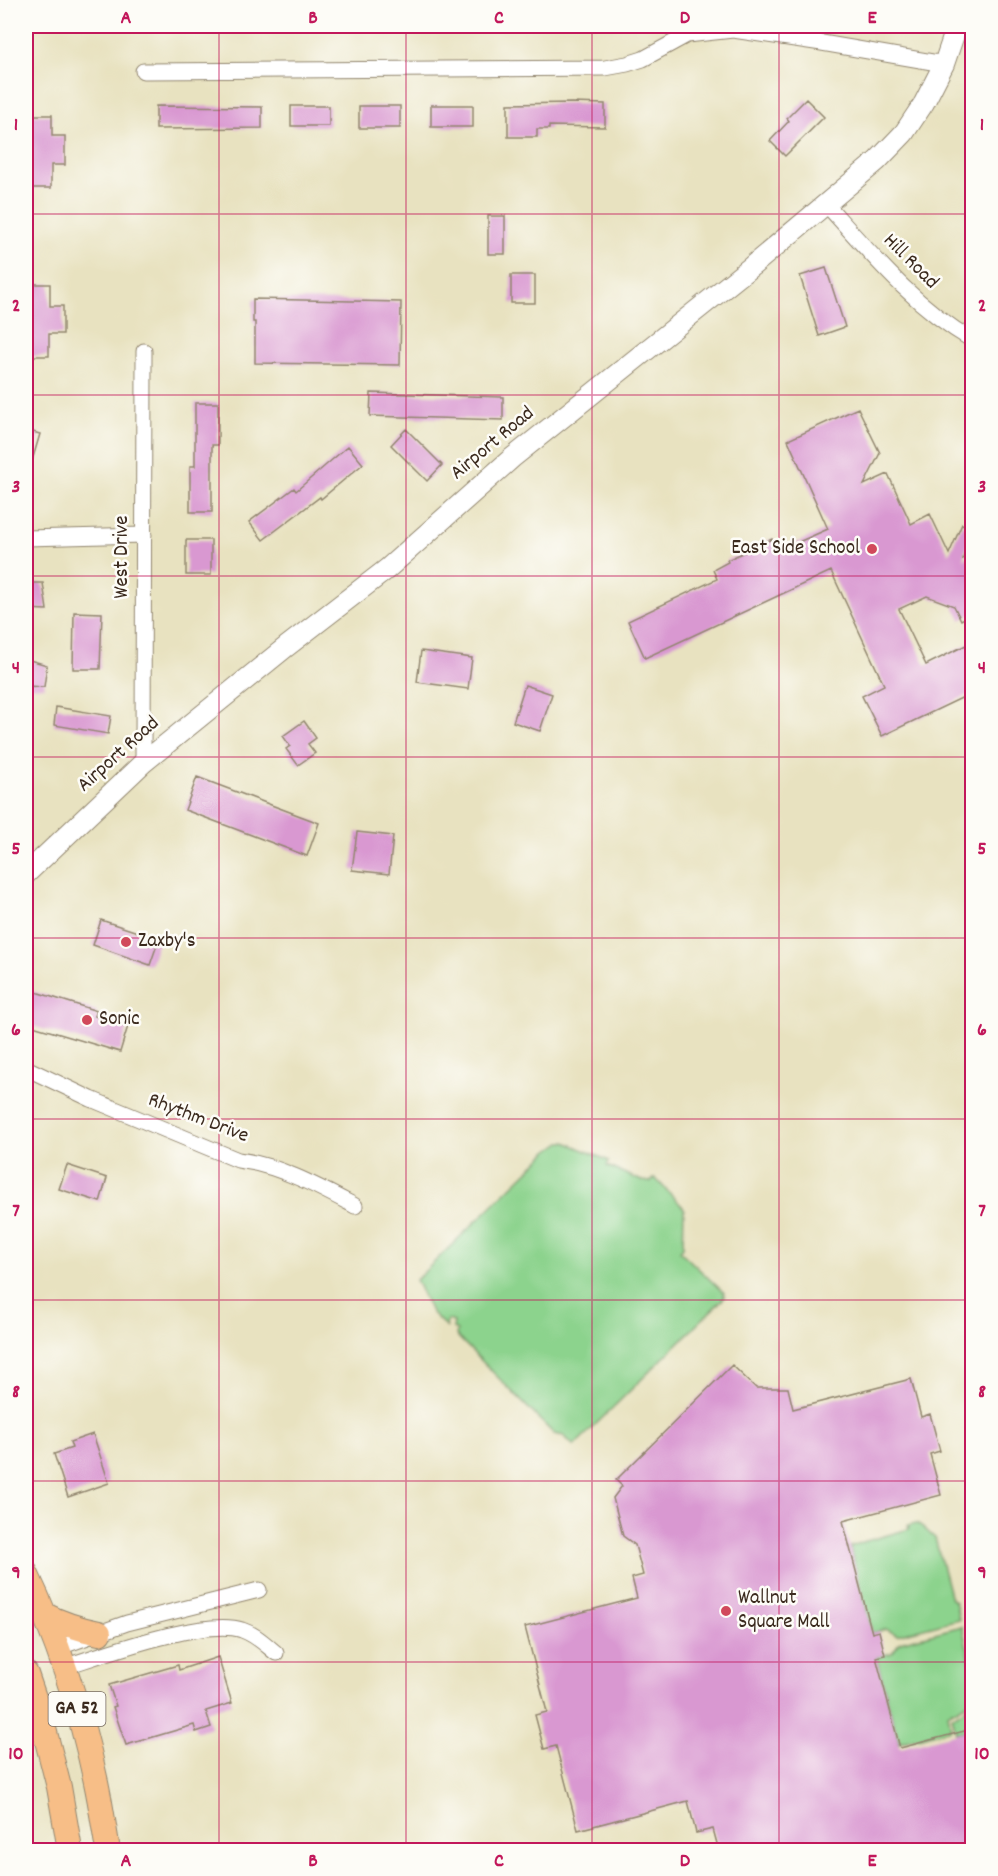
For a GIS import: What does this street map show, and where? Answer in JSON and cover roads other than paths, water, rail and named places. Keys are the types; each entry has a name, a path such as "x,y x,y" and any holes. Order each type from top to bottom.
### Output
{"main road":[{"name":"GA 52","path":"26,1573 73,1694 96,1782 108,1851"},
{"path":"43,1614 60,1623 99,1633"},
{"name":"GA 52","path":"26,1674 42,1721 59,1787 70,1851"}],"street":[{"name":"Airport Road","path":"26,874 143,763 286,647 387,569 512,458 752,266 877,161 904,133 924,103 944,64 957,26"},
{"path":"143,71 605,68 643,59 687,34 733,30 944,64"},
{"name":"Hill Road","path":"826,204 878,262 917,300 952,328 972,340"},
{"name":"West Drive","path":"143,763 144,351"},
{"path":"26,538 144,535"},
{"name":"Rhythm Drive","path":"26,1068 91,1099 238,1160 255,1162 320,1187 355,1206"},
{"path":"60,1658 99,1633 161,1614 259,1590"},
{"path":"60,1658 211,1627 240,1629 255,1636 276,1653"}],"place":[{"name":"East Side School","path":"872,549"},
{"name":"Zaxby's","path":"126,942"},
{"name":"Sonic","path":"87,1020"},
{"name":"Wallnut Square Mall","path":"726,1611"}]}
